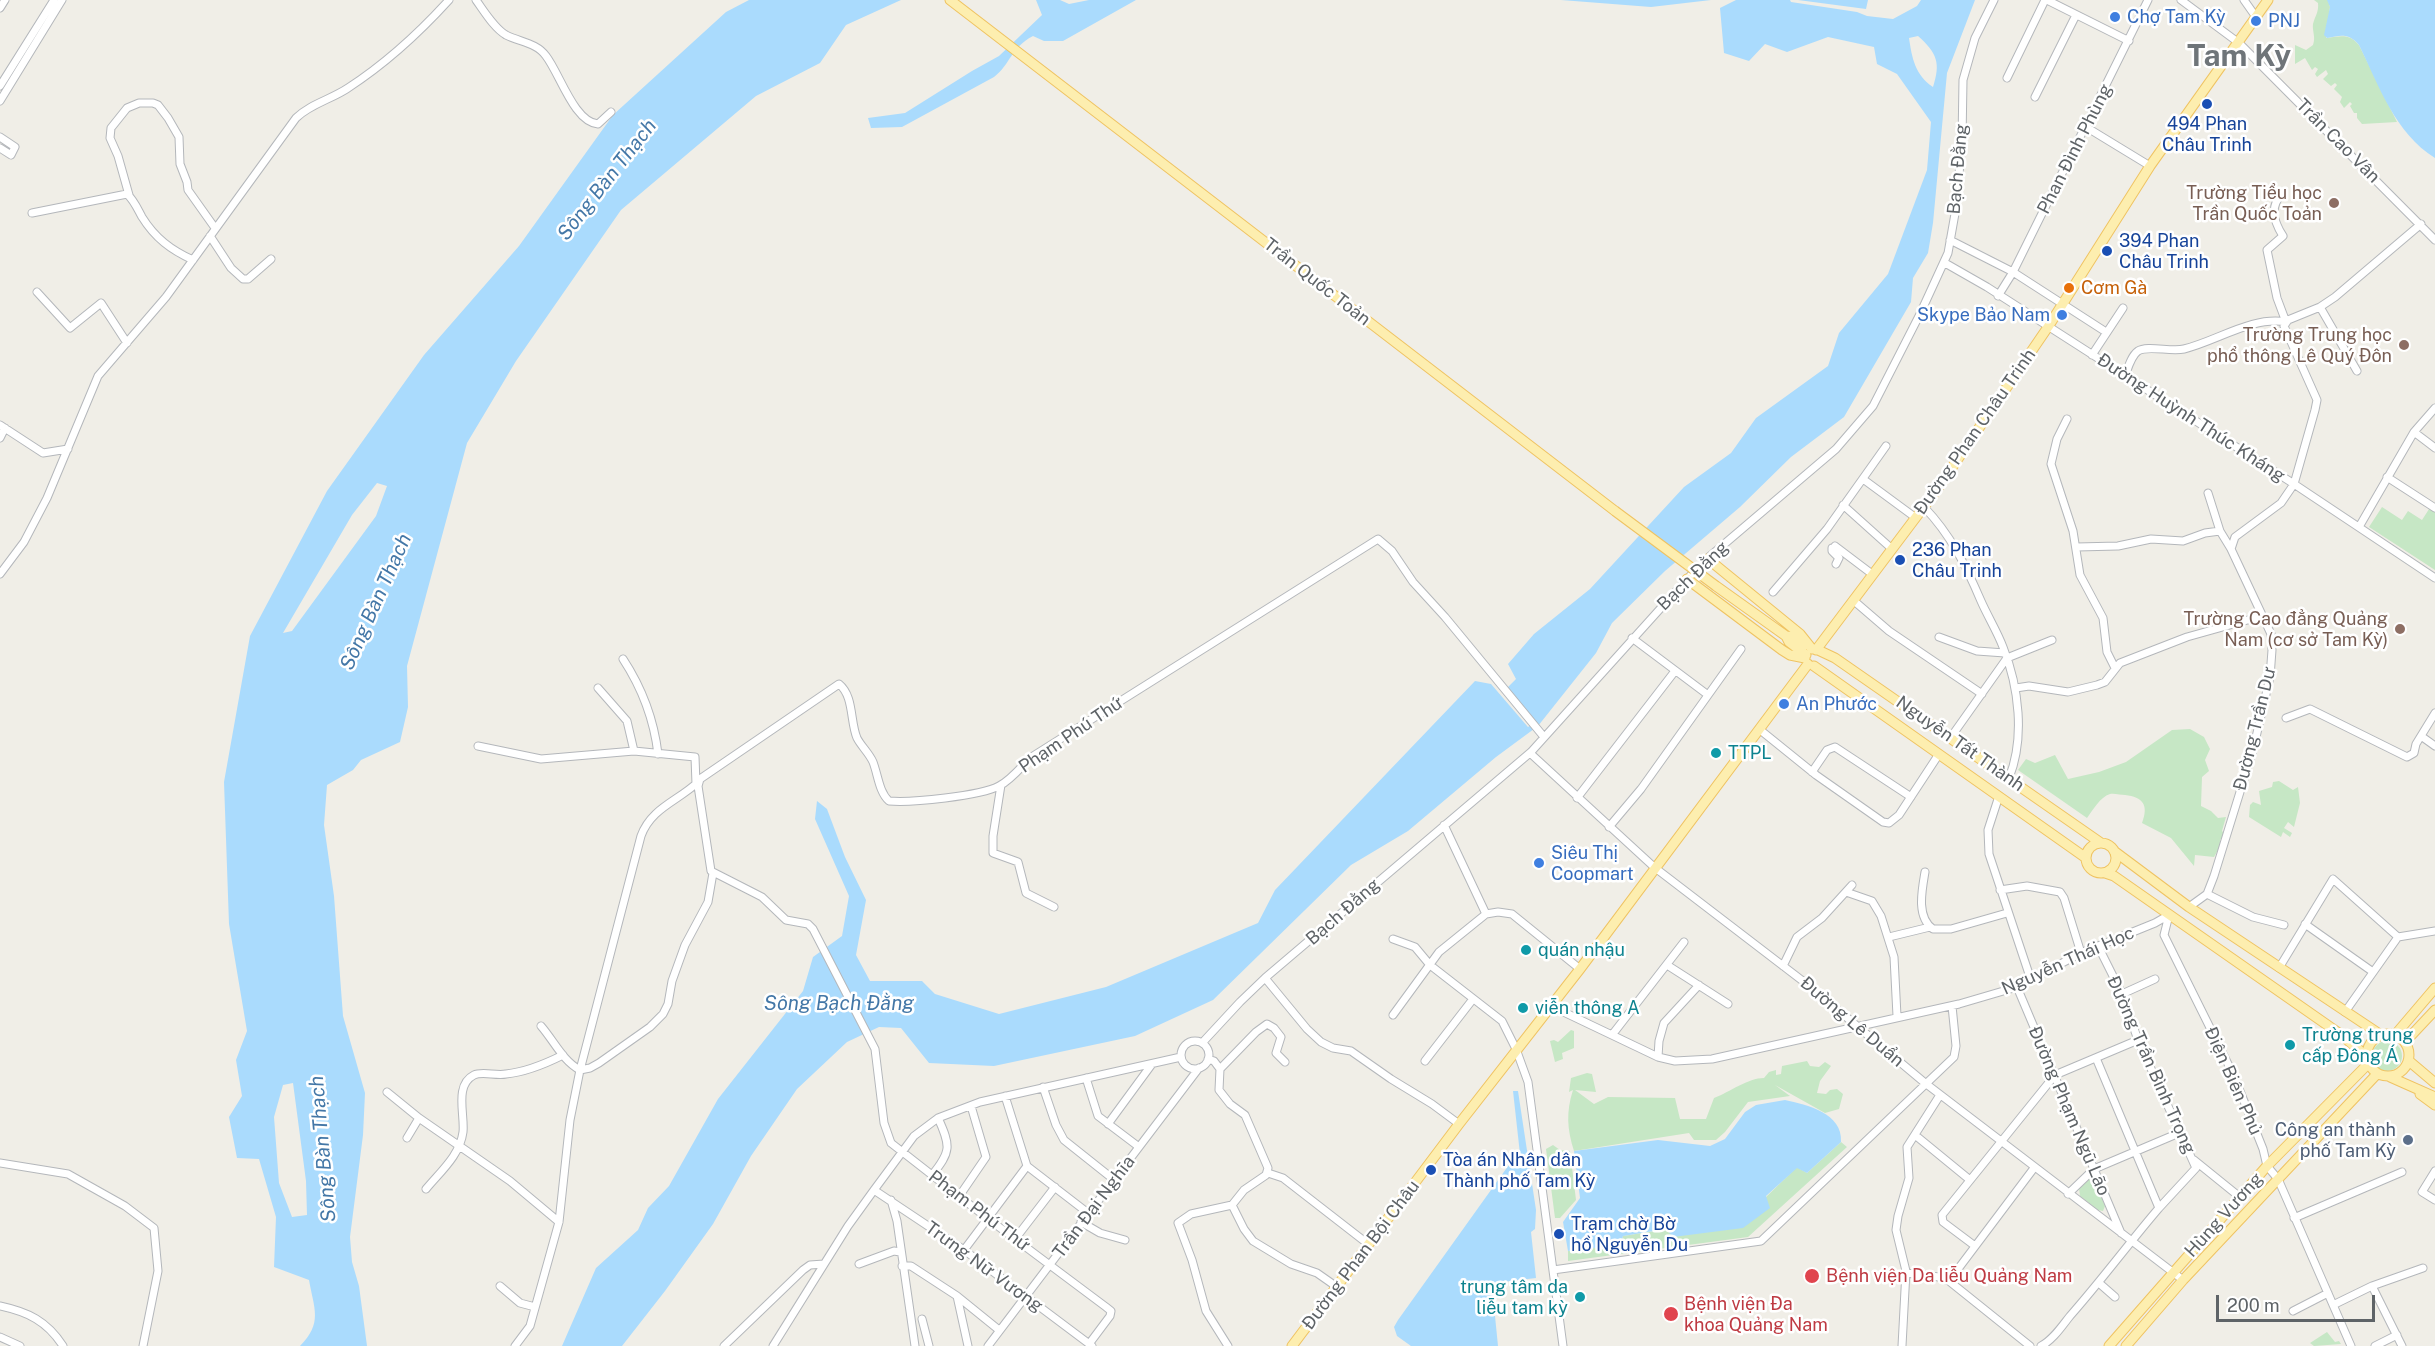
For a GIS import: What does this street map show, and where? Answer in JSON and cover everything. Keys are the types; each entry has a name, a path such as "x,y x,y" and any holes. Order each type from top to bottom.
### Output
{"main road":[{"name":"Trần Quốc Toản","path":"950,0 1615,511 1786,636 1793,637 1811,655"},
{"name":"Đường Phan Châu Trinh","path":"1516,1049 1580,969 1759,729 1811,655 1924,507 2048,327 2150,166 2268,0"},
{"path":"1687,579 1790,655 1811,655 1800,634 1708,559"},
{"name":"Nguyễn Tất Thành","path":"1811,655 1835,658 2101,843"},
{"name":"Nguyễn Tất Thành","path":"1811,655 1940,754 2086,858"},
{"path":"2435,1083 2412,1063 2405,1042 2394,1035 2381,1035 2345,1012 2189,907 2108,845 2101,843 2090,848 2086,858 2091,870 2114,876 2343,1036 2367,1060 2377,1074 2394,1078 2435,1097"},
{"path":"2105,873 2115,863 2114,851"},
{"path":"2394,1035 2435,988"},
{"path":"2405,1042 2435,1010"},
{"path":"2367,1060 2370,1044 2381,1035"},
{"name":"Đường Phan Bội Châu","path":"1292,1346 1516,1049"},
{"name":"Hùng Vương","path":"2109,1346 2267,1166 2367,1060"},
{"path":"2412,1063 2435,1078"},
{"path":"2394,1078 2412,1063"},
{"name":"Hùng Vương","path":"2126,1346 2183,1280 2377,1074"},
{"path":"2394,1078 2435,1106"}],"street":[{"path":"0,8 5,0"},
{"path":"0,86 54,0"},
{"path":"0,101 62,0"},
{"path":"0,574 24,542 47,498 96,378 193,260 298,116 341,92 383,63 449,0"},
{"path":"476,0 504,33 541,51 561,79 572,103 586,118 598,124 611,112"},
{"name":"Bạch Đằng","path":"1202,1043 1265,978 1530,753 1687,579 1836,449 1873,406 1945,263 1956,208 1961,152 1963,80 1975,38 1994,0"},
{"path":"2007,78 2046,0 2129,41"},
{"name":"Phan Đình Phùng","path":"1998,296 2013,272 2148,0"},
{"name":"Trần Cao Vân","path":"2181,0 2239,43 2435,240"},
{"path":"2244,0 2256,17"},
{"path":"2035,98 2076,15"},
{"path":"193,260 163,243 152,231 129,195 118,156 110,138 111,128 127,108 139,103 153,103 163,111 179,137 180,164 188,182 188,190 215,228"},
{"path":"2086,127 2150,166"},
{"path":"0,137 15,147 11,155 0,148"},
{"path":"2231,549 2235,537 2281,504 2294,484 2317,400 2285,333 2286,322 2277,298 2267,250 2283,236 2276,225 2274,208 2274,202 2282,194"},
{"path":"32,213 129,195"},
{"path":"2125,376 2138,351 2183,349 2261,322 2277,320 2286,322 2320,307 2421,224"},
{"path":"210,236 231,268 243,279 248,279 271,258"},
{"path":"1950,240 2013,272 2106,332"},
{"name":"Đường Huỳnh Thúc Kháng","path":"1945,263 1987,287 2294,484 2435,578"},
{"path":"37,292 70,328 100,303 127,343"},
{"path":"2320,307 2357,371"},
{"path":"2092,355 2122,308"},
{"path":"2359,527 2414,432 2435,408"},
{"path":"2067,419 2057,440 2051,464 2077,547 2080,575 2103,618 2107,651 2115,668"},
{"path":"0,438 3,427 43,453 68,449"},
{"path":"2414,432 2435,448"},
{"path":"1773,592 1793,571 1886,446"},
{"path":"2387,477 2435,508"},
{"path":"1863,478 1916,518"},
{"name":"Đường Trần Dư","path":"2207,894 2253,750 2270,677 2272,650 2271,634 2231,549 2220,531 2208,493"},
{"path":"1843,505 1892,549"},
{"path":"1924,507 1950,538 2006,656 2016,688 2018,748 2009,778"},
{"path":"2077,547 2118,546 2151,539 2183,541 2205,533 2220,531"},
{"name":"Phạm Phú Thứ","path":"697,783 713,769 839,684 844,689 852,712 858,739 872,759 881,788 889,801 972,795 1001,785 1030,758 1378,539 1392,551 1413,582 1445,617 1544,737"},
{"path":"1836,564 1839,558 1832,551 1835,546 1872,574"},
{"path":"1853,600 1889,631 1982,694"},
{"path":"2016,688 2029,686 2070,692 2105,682 2120,663 2187,637 2262,616"},
{"path":"1939,637 1977,651 2006,656 2052,640"},
{"path":"1632,638 1708,695"},
{"path":"1609,827 1641,789 1741,649"},
{"path":"1951,737 2006,656"},
{"path":"623,659 642,692 658,754"},
{"path":"1577,798 1675,671"},
{"path":"598,688 627,721 634,751"},
{"path":"2286,718 2310,709 2408,757 2414,753 2435,713"},
{"path":"1759,729 1812,772 1883,822 1894,821 1940,754"},
{"path":"2421,736 2435,746"},
{"path":"477,746 541,759 634,751 695,757 704,835 713,873 708,902 685,945 663,1014 599,1063 580,1070 569,1064 541,1026"},
{"path":"1812,772 1827,750 1836,747 1911,797"},
{"name":"Đường Lê Duẩn","path":"1530,753 1654,867 1783,966 1940,1095 2183,1280"},
{"path":"515,1346 530,1326 559,1222 570,1120 580,1070 642,831 656,812 697,783"},
{"path":"1001,785 993,836 993,852 1018,862 1026,893 1054,908"},
{"path":"1999,795 1988,830 1989,854 2007,914 2031,980"},
{"path":"1444,825 1486,914"},
{"path":"1925,872 1922,910 1930,927"},
{"path":"713,873 762,897 786,920 808,924 822,945 876,1049 888,1138 902,1152"},
{"path":"2279,968 2333,879 2398,937"},
{"path":"1783,966 1797,937 1822,918 1852,885"},
{"path":"2000,890 2027,886 2060,892 2064,897 2081,953"},
{"path":"1846,892 1875,903 1889,937 1895,964 1897,1016"},
{"path":"2189,907 2207,894 2253,917 2284,925"},
{"path":"1393,1015 1439,952 1486,914 1498,912 1512,914 1580,969"},
{"path":"1889,937 1930,927 1940,930 1951,928 2007,914"},
{"name":"Nguyễn Thái Học","path":"1551,1006 1658,1057 1675,1061 1712,1059 1897,1016 1952,1006 2017,987 2081,953 2169,915"},
{"name":"Điện Biên Phủ","path":"2169,915 2164,934 2234,1076 2257,1131 2267,1166 2278,1179 2351,1346"},
{"path":"2306,924 2373,972"},
{"path":"2345,1012 2398,937 2435,931"},
{"path":"1393,939 1415,947 1430,965 1502,1021 1516,1049 1528,1082 1563,1346"},
{"path":"1612,1035 1684,942"},
{"name":"Đường Trần Bình Trọng","path":"2098,946 2122,994 2138,1040 2196,1168 2159,1208"},
{"path":"1667,965 1728,1004"},
{"path":"1265,978 1306,1029 1321,1042 1333,1048 1351,1051 1432,1104 1458,1124"},
{"path":"2122,994 2155,979"},
{"path":"1658,1057 1664,1023 1700,986"},
{"name":"Đường Phạm Ngũ Lão","path":"2017,987 2122,1234"},
{"path":"1425,1061 1473,999"},
{"path":"1553,1270 1761,1241 1954,1057 1956,1046 1952,1006"},
{"path":"1268,1173 1268,1168 1245,1116 1218,1090 1220,1069 1256,1032 1267,1024 1274,1028 1281,1037 1276,1053 1285,1062"},
{"path":"1975,1246 1942,1218 1942,1215 2055,1075 2138,1040"},
{"path":"1193,1041 1202,1043 1208,1050 1208,1059 1199,1068 1190,1068 1181,1058 1185,1045 1193,1041"},
{"path":"426,1189 460,1147 464,1120 462,1095 471,1077 478,1074 507,1074 540,1066 563,1055"},
{"path":"773,1346 874,1190 914,1136 938,1118 1005,1096 1181,1058"},
{"path":"2041,1346 2054,1335 2099,1283 2130,1241 2159,1208 2096,1058"},
{"path":"1208,1059 1214,1061 1220,1069"},
{"path":"1108,1124 1152,1064"},
{"name":"Trần Đại Nghĩa","path":"988,1346 1199,1068"},
{"path":"1086,1078 1098,1116 1139,1147"},
{"path":"1043,1087 1056,1125 1064,1140 1113,1179"},
{"path":"387,1092 510,1181 559,1222"},
{"path":"1902,1346 1906,1274 1896,1230 1909,1178 1907,1148 1940,1095"},
{"path":"1005,1096 1027,1166 1088,1213"},
{"path":"960,1196 986,1157 971,1106"},
{"path":"407,1138 420,1118"},
{"path":"932,1175 946,1156 948,1149 947,1138 938,1118"},
{"path":"2068,1194 2094,1169 2179,1132"},
{"path":"1915,1135 1970,1180"},
{"name":"Phạm Phú Thứ","path":"902,1152 1111,1311 1091,1345"},
{"path":"2193,1158 2241,1198"},
{"path":"0,1163 49,1169 68,1174 125,1206 154,1228 158,1271 143,1346"},
{"path":"964,1250 1027,1166"},
{"path":"1949,1281 2034,1168"},
{"path":"2435,1171 2422,1192 2435,1200"},
{"path":"2294,1218 2402,1172"},
{"path":"1228,1346 1206,1311 1192,1260 1178,1223 1191,1214 1232,1205 1244,1190 1268,1173"},
{"path":"1268,1173 1283,1178 1368,1244"},
{"path":"1016,1239 1055,1187"},
{"name":"Trưng Nữ Vương","path":"874,1190 964,1250 1091,1345"},
{"path":"891,1200 897,1221 915,1346"},
{"path":"1232,1205 1251,1239 1291,1264 1317,1274 1337,1287"},
{"path":"1081,1222 1100,1233 1125,1240"},
{"path":"859,1264 894,1251 900,1252"},
{"path":"724,1346 803,1270 810,1265 824,1264"},
{"path":"902,1266 911,1266 957,1296 999,1330"},
{"path":"2333,1305 2372,1286 2423,1268"},
{"path":"1906,1274 1939,1277 1949,1281 2030,1346"},
{"path":"2099,1283 2115,1297"},
{"path":"500,1286 520,1303 535,1307"},
{"path":"2372,1286 2402,1346"},
{"path":"2293,1311 2328,1293"},
{"path":"957,1296 968,1346"},
{"path":"0,1306 38,1318 53,1332 63,1346"},
{"path":"922,1319 928,1346"},
{"path":"2375,1346 2397,1335"},
{"path":"0,1337 20,1346"}],"green space":[{"path":"2314,0 2328,0 2330,7 2326,38 2348,37 2359,45 2397,122 2362,124 2357,118 2357,113 2354,113 2350,106 2352,104 2350,102 2344,108 2340,102 2342,97 2334,89 2337,85 2335,83 2331,86 2323,79 2328,74 2326,70 2317,77 2315,74 2318,69 2315,67 2312,70 2305,58 2295,64 2295,45 2306,50 2313,45 2313,24 2318,6"},
{"path":"2431,506 2435,509 2435,570 2369,527 2382,507 2402,520 2408,511 2422,520"},
{"path":"2190,729 2204,737 2210,749 2205,760 2209,771 2202,777 2201,806 2218,818 2226,817 2222,831 2225,834 2220,840 2222,843 2214,857 2195,855 2194,866 2171,838 2142,823 2145,811 2140,800 2125,795 2110,794 2100,801 2087,818 2018,770 2026,759 2035,763 2055,755 2068,779 2099,772 2126,762 2172,730"},
{"path":"2279,781 2293,790 2298,787 2300,803 2294,827 2288,822 2284,828 2292,833 2290,837 2283,832 2281,837 2249,817 2250,805 2253,802 2261,805 2259,791 2272,787 2273,782"},
{"path":"1571,1030 1574,1031 1574,1048 1562,1053 1563,1059 1555,1062 1550,1041 1558,1042"},
{"path":"2387,1041 2398,1045 2402,1056 2398,1067 2387,1071 2376,1067 2372,1056 2376,1045"},
{"path":"1807,1061 1810,1066 1819,1067 1825,1062 1831,1066 1820,1081 1817,1093 1826,1094 1830,1090 1837,1089 1843,1094 1839,1109 1825,1113 1775,1085 1790,1096 1748,1102 1716,1140 1694,1140 1689,1133 1574,1151 1568,1121 1573,1090 1569,1092 1571,1078 1587,1073 1592,1074 1596,1092 1575,1090 1594,1104 1608,1097 1675,1098 1680,1119 1706,1119 1714,1098 1745,1083 1764,1078 1769,1072 1776,1070 1776,1075 1781,1074 1782,1066"},
{"path":"1841,1142 1847,1147 1748,1237 1568,1261 1568,1251 1620,1245 1623,1236 1667,1229 1766,1197 1797,1167 1807,1173"},
{"path":"1553,1145 1560,1150 1570,1151 1576,1200 1560,1218 1555,1218 1546,1149"},
{"path":"2088,1179 2094,1180 2105,1206 2103,1211 2098,1210 2080,1196 2079,1188"},
{"path":"2327,1332 2335,1342 2339,1341 2341,1344 2314,1346 2310,1343"}],"water":[{"name":"Sông Bàn Thạch","path":"749,0 901,0 846,25 820,63 756,96 621,210 516,361 467,443 407,666 408,707 400,742 361,760 353,770 327,785 324,825 334,896 343,1016 365,1093 363,1135 350,1237 352,1262 359,1286 367,1346 300,1346 312,1330 314,1323 315,1315 309,1280 274,1267 276,1217 259,1159 237,1158 229,1117 242,1096 236,1060 247,1031 229,924 224,782 250,636 327,491 424,355 519,246 613,115 726,12","holes":["377,483 387,486 376,516 292,631 283,633 352,515","293,1083 306,1181 307,1215 292,1217 279,1183 274,1117 283,1085"]},
{"path":"1036,0 1060,0 1069,4 1089,0 1136,0 1063,41 1044,41 1033,36 1015,51 994,77 902,127 871,128 868,118 905,113 999,56 1042,15"},
{"path":"1561,0 1711,0 1651,7"},
{"name":"Sông Bạch Đằng","path":"1736,0 1790,0 1893,19 1917,6 1921,0 1975,0 1947,73 1933,223 1928,253 1913,278 1911,302 1844,417 1791,457 1740,507 1665,571 1612,623 1596,653 1538,726 1496,757 1408,831 1351,865 1213,1000 1135,1036 994,1066 929,1063 901,1028 879,1027 847,1042 797,1089 751,1156 713,1224 622,1346 562,1346 596,1268 638,1230 648,1208 669,1186 718,1099 803,991 813,957 842,936 849,896 815,819 817,801 827,809 845,857 866,900 856,955 870,981 922,981 935,994 999,1014 1106,987 1258,923 1275,890 1475,681 1491,684 1528,727 1534,723 1507,688 1516,679 1508,664 1534,634 1590,589 1684,487 1731,453 1756,418 1828,366 1839,333 1888,274 1927,170 1931,122 1897,74 1877,64 1874,47 1828,37 1787,52 1765,44 1749,61 1724,53 1720,8","holes":["1918,36 1936,59 1937,71 1933,87 1922,77 1913,59 1909,38"]},
{"path":"1798,0 1868,0 1866,9"},
{"path":"2327,0 2435,0 2435,158 2409,136 2399,122 2381,92 2359,45 2348,37 2327,38 2324,35 2330,7"},
{"path":"1513,1091 1518,1091 1536,1210 1535,1229 1531,1232 1536,1278 1495,1283 1492,1286 1498,1346 1411,1346 1397,1336 1394,1327 1516,1155 1520,1154"},
{"path":"1785,1100 1813,1108 1830,1117 1840,1132 1841,1142 1807,1173 1797,1168 1766,1196 1770,1208 1743,1228 1673,1237 1666,1229 1623,1236 1620,1245 1568,1251 1563,1222 1580,1198 1574,1151 1658,1140 1710,1146 1725,1139 1745,1112 1756,1105"}],"place":[{"name":"Chợ Tam Kỳ","path":"2115,17"},
{"name":"PNJ","path":"2256,21"},
{"name":"494 Phan Châu Trinh","path":"2207,104"},
{"name":"Trường Tiểu học Trần Quốc Toản","path":"2334,203"},
{"name":"394 Phan Châu Trinh","path":"2107,251"},
{"name":"Cơm Gà","path":"2069,288"},
{"name":"Skype Bảo Nam","path":"2062,315"},
{"name":"Trường Trung học phổ thông Lê Quý Đôn","path":"2404,345"},
{"name":"236 Phan Châu Trinh","path":"1900,560"},
{"name":"Trường Cao đẳng Quảng Nam (cơ sở Tam Kỳ)","path":"2400,629"},
{"name":"An Phước","path":"1784,704"},
{"name":"TTPL","path":"1716,753"},
{"name":"Siêu Thị Coopmart","path":"1539,863"},
{"name":"quán nhậu","path":"1526,950"},
{"name":"viễn thông A","path":"1523,1008"},
{"name":"Trường trung cấp Đông Á","path":"2290,1045"},
{"name":"Công an thành phố Tam Kỳ","path":"2408,1140"},
{"name":"Tòa án Nhân dân Thành phố Tam Kỳ","path":"1431,1170"},
{"name":"Trạm chờ Bờ hồ Nguyễn Du","path":"1559,1234"},
{"name":"Bệnh viện Da liễu Quảng Nam","path":"1812,1276"},
{"name":"trung tâm da liễu tam kỳ","path":"1580,1297"},
{"name":"Bệnh viện Đa khoa Quảng Nam","path":"1671,1314"}],"district":[{"name":"Tam Kỳ","path":"2239,57"}]}
